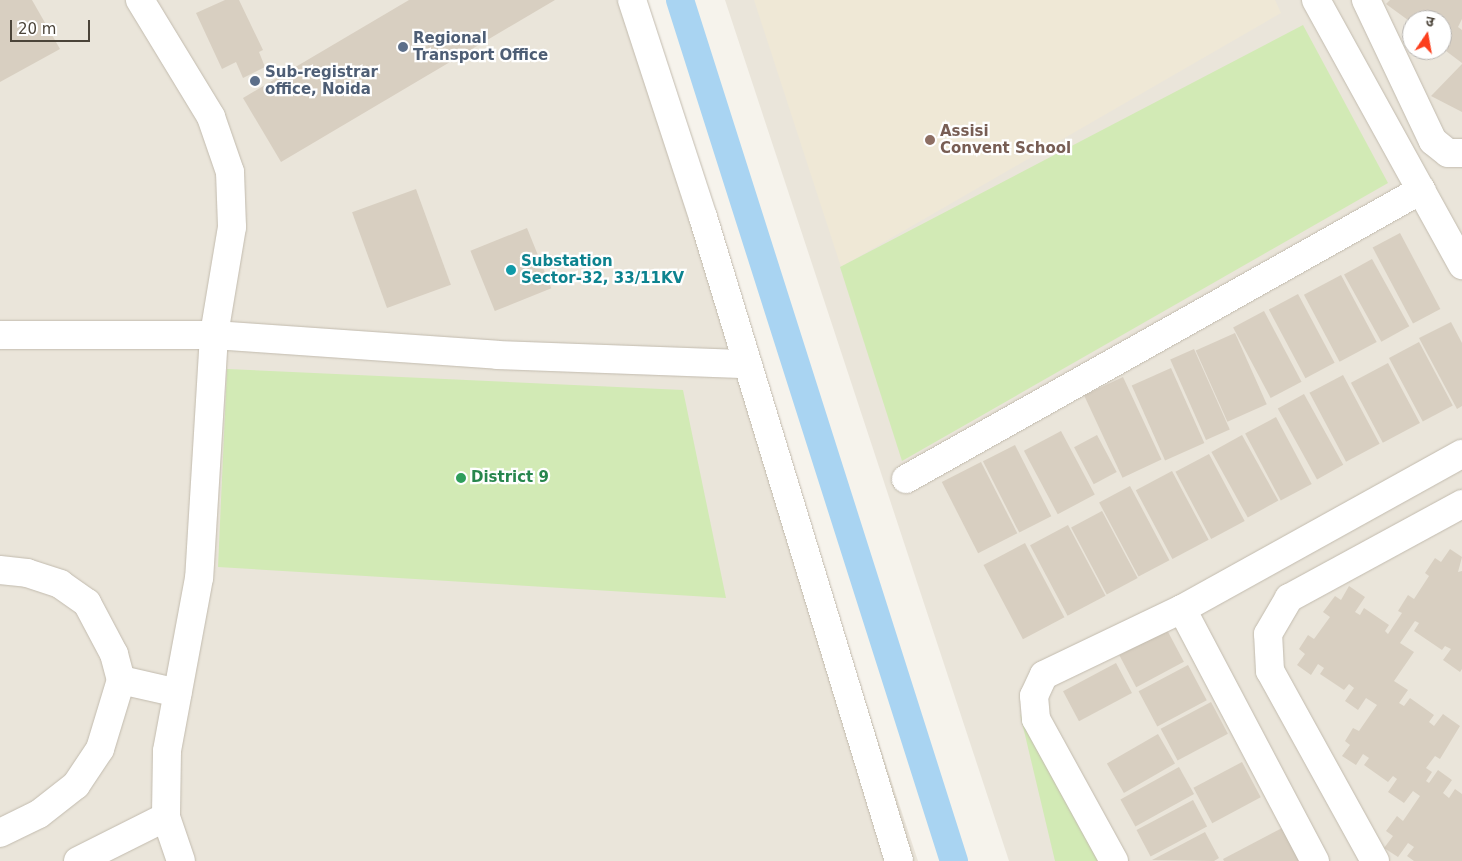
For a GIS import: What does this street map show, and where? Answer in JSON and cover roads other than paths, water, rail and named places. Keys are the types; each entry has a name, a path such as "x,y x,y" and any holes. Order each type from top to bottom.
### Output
{"street":[{"path":"140,0 211,117 230,172 232,227 214,335 201,561 167,751 166,817 181,861"},
{"path":"632,0 748,364 899,861"},
{"path":"1316,0 1462,265"},
{"path":"1366,0 1433,141 1448,153 1462,153"},
{"path":"906,479 1421,190"},
{"path":"0,335 214,335 497,355 748,364"},
{"path":"1114,861 1036,718 1034,696 1044,675 1182,609 1462,454"},
{"path":"1375,861 1270,671 1268,634 1289,598 1462,504"},
{"path":"0,570 28,573 60,584 87,603 114,654 121,680 100,749 76,784 39,814 0,833"},
{"path":"1182,609 1315,861"},
{"path":"121,680 178,693"},
{"path":"78,861 166,817"}],"waterway":[{"path":"680,0 954,861"}],"place":[{"name":"Regional Transport Office","path":"403,47"},
{"name":"Sub-registrar office, Noida","path":"255,81"},
{"name":"Assisi Convent School","path":"930,140"},
{"name":"Substation Sector-32, 33/11KV","path":"511,270"},
{"name":"District 9","path":"461,478"}]}
